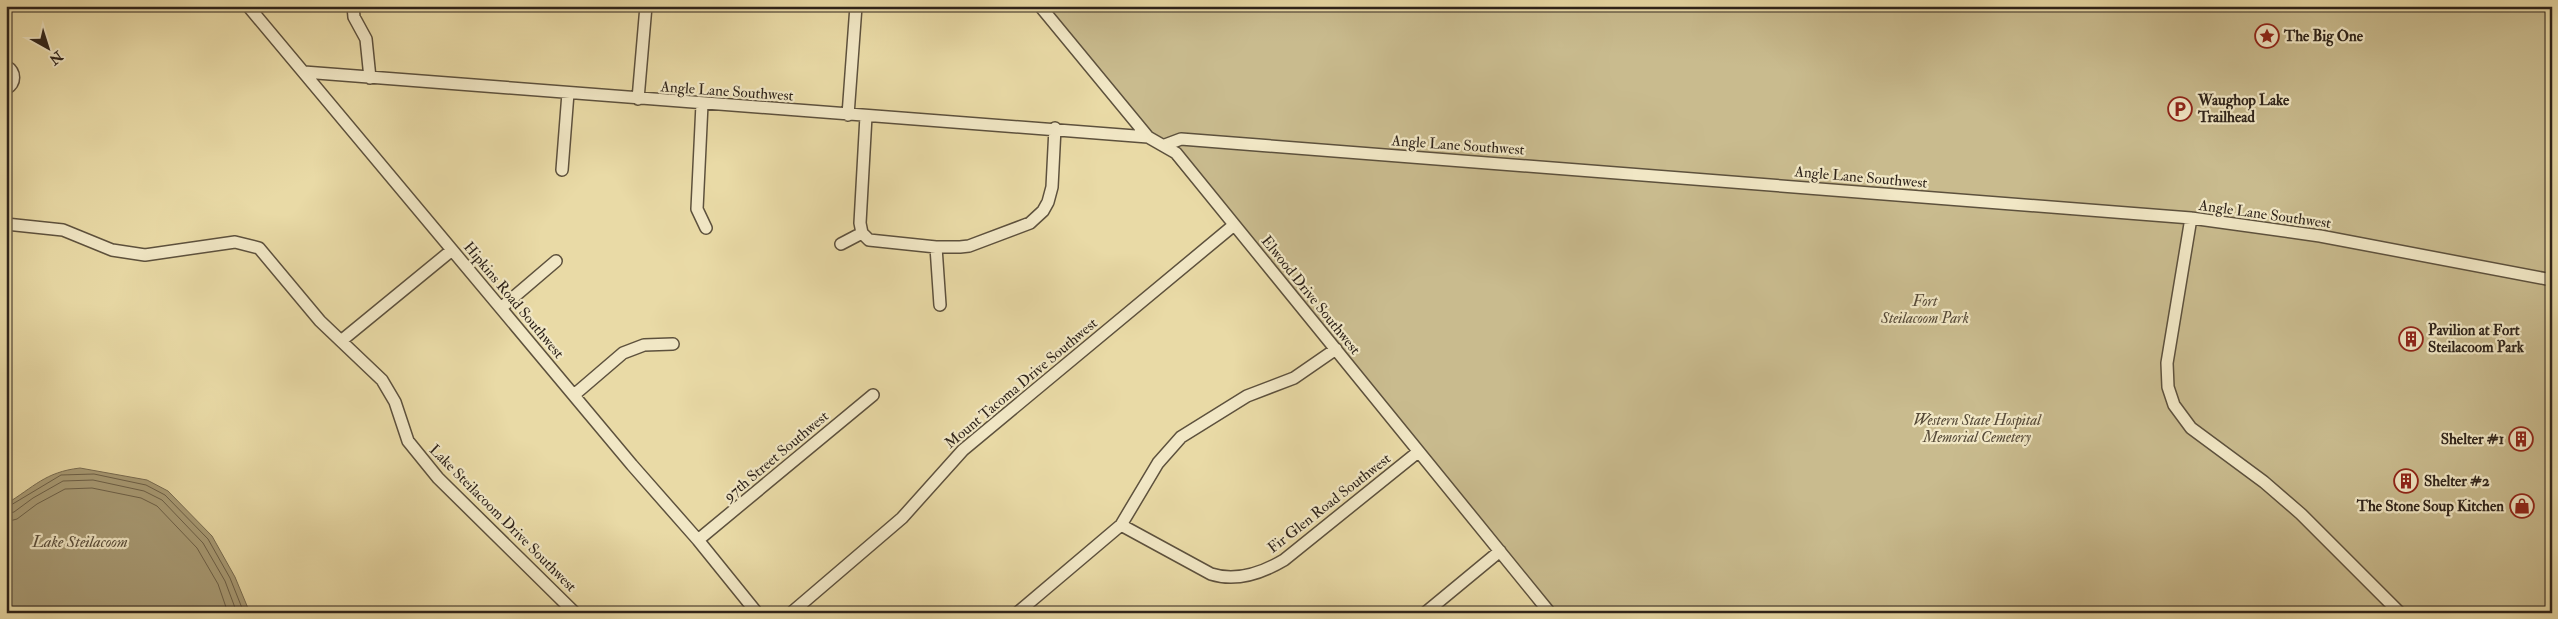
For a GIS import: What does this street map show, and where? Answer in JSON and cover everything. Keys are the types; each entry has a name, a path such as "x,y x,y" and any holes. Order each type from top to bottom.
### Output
{"street":[{"name":"Hipkins Road Southwest","path":"248,6 698,540 757,613"},
{"path":"353,6 355,18 366,39 370,78"},
{"path":"638,99 646,6"},
{"path":"848,115 856,6"},
{"name":"Elwood Drive Southwest","path":"1040,6 1148,137 1176,153 1550,613"},
{"path":"6,66 11,69 14,77 12,85 6,89"},
{"name":"Angle Lane Southwest","path":"304,72 848,115 1055,128 1148,137"},
{"path":"562,170 568,93"},
{"path":"702,104 698,209 706,228"},
{"path":"866,116 860,223 862,233 869,240 936,247 969,246 1035,220 1048,202 1052,187 1055,128"},
{"name":"Angle Lane Southwest","path":"1165,145 1181,139 2191,218 2320,236 2552,280"},
{"path":"2191,218 2166,363 2168,387 2174,405 2191,428 2264,482 2300,514 2400,613"},
{"name":"Lake Steilacoom Drive Southwest","path":"6,224 63,230 112,250 145,255 235,242 259,248 320,321 382,380 395,402 408,441 438,478 575,613"},
{"name":"Mount Tacoma Drive Southwest","path":"791,613 902,518 963,450 1234,225"},
{"path":"841,244 862,233"},
{"path":"936,247 940,305"},
{"path":"341,340 452,250"},
{"path":"501,308 556,262"},
{"path":"574,395 629,350 644,345 673,344"},
{"path":"1017,613 1120,524 1158,463 1181,437 1231,404 1294,378 1336,349"},
{"name":"97th Street Southwest","path":"698,540 873,395"},
{"name":"Fir Glen Road Southwest","path":"1120,524 1211,574 1226,578 1250,574 1271,567 1284,560 1418,452"},
{"path":"1425,613 1500,551"}],"green space":[{"name":"Fort Steilacoom Park","path":"1045,6 2552,6 2552,613 1551,613"}],"water":[{"name":"Lake Steilacoom","path":"80,468 147,480 168,491 212,536 235,577 250,613 6,613 6,504 40,481 58,473"}],"place":[{"name":"The Big One","path":"2267,36"},
{"name":"Waughop Lake Trailhead","path":"2180,109"},
{"name":"Pavilion at Fort Steilacoom Park","path":"2411,339"},
{"name":"Shelter #1","path":"2521,439"},
{"name":"Shelter #2","path":"2406,481"},
{"name":"The Stone Soup Kitchen","path":"2522,506"}],"park label":[{"name":"Western State Hospital Memorial Cemetery","path":"1977,428"}]}
